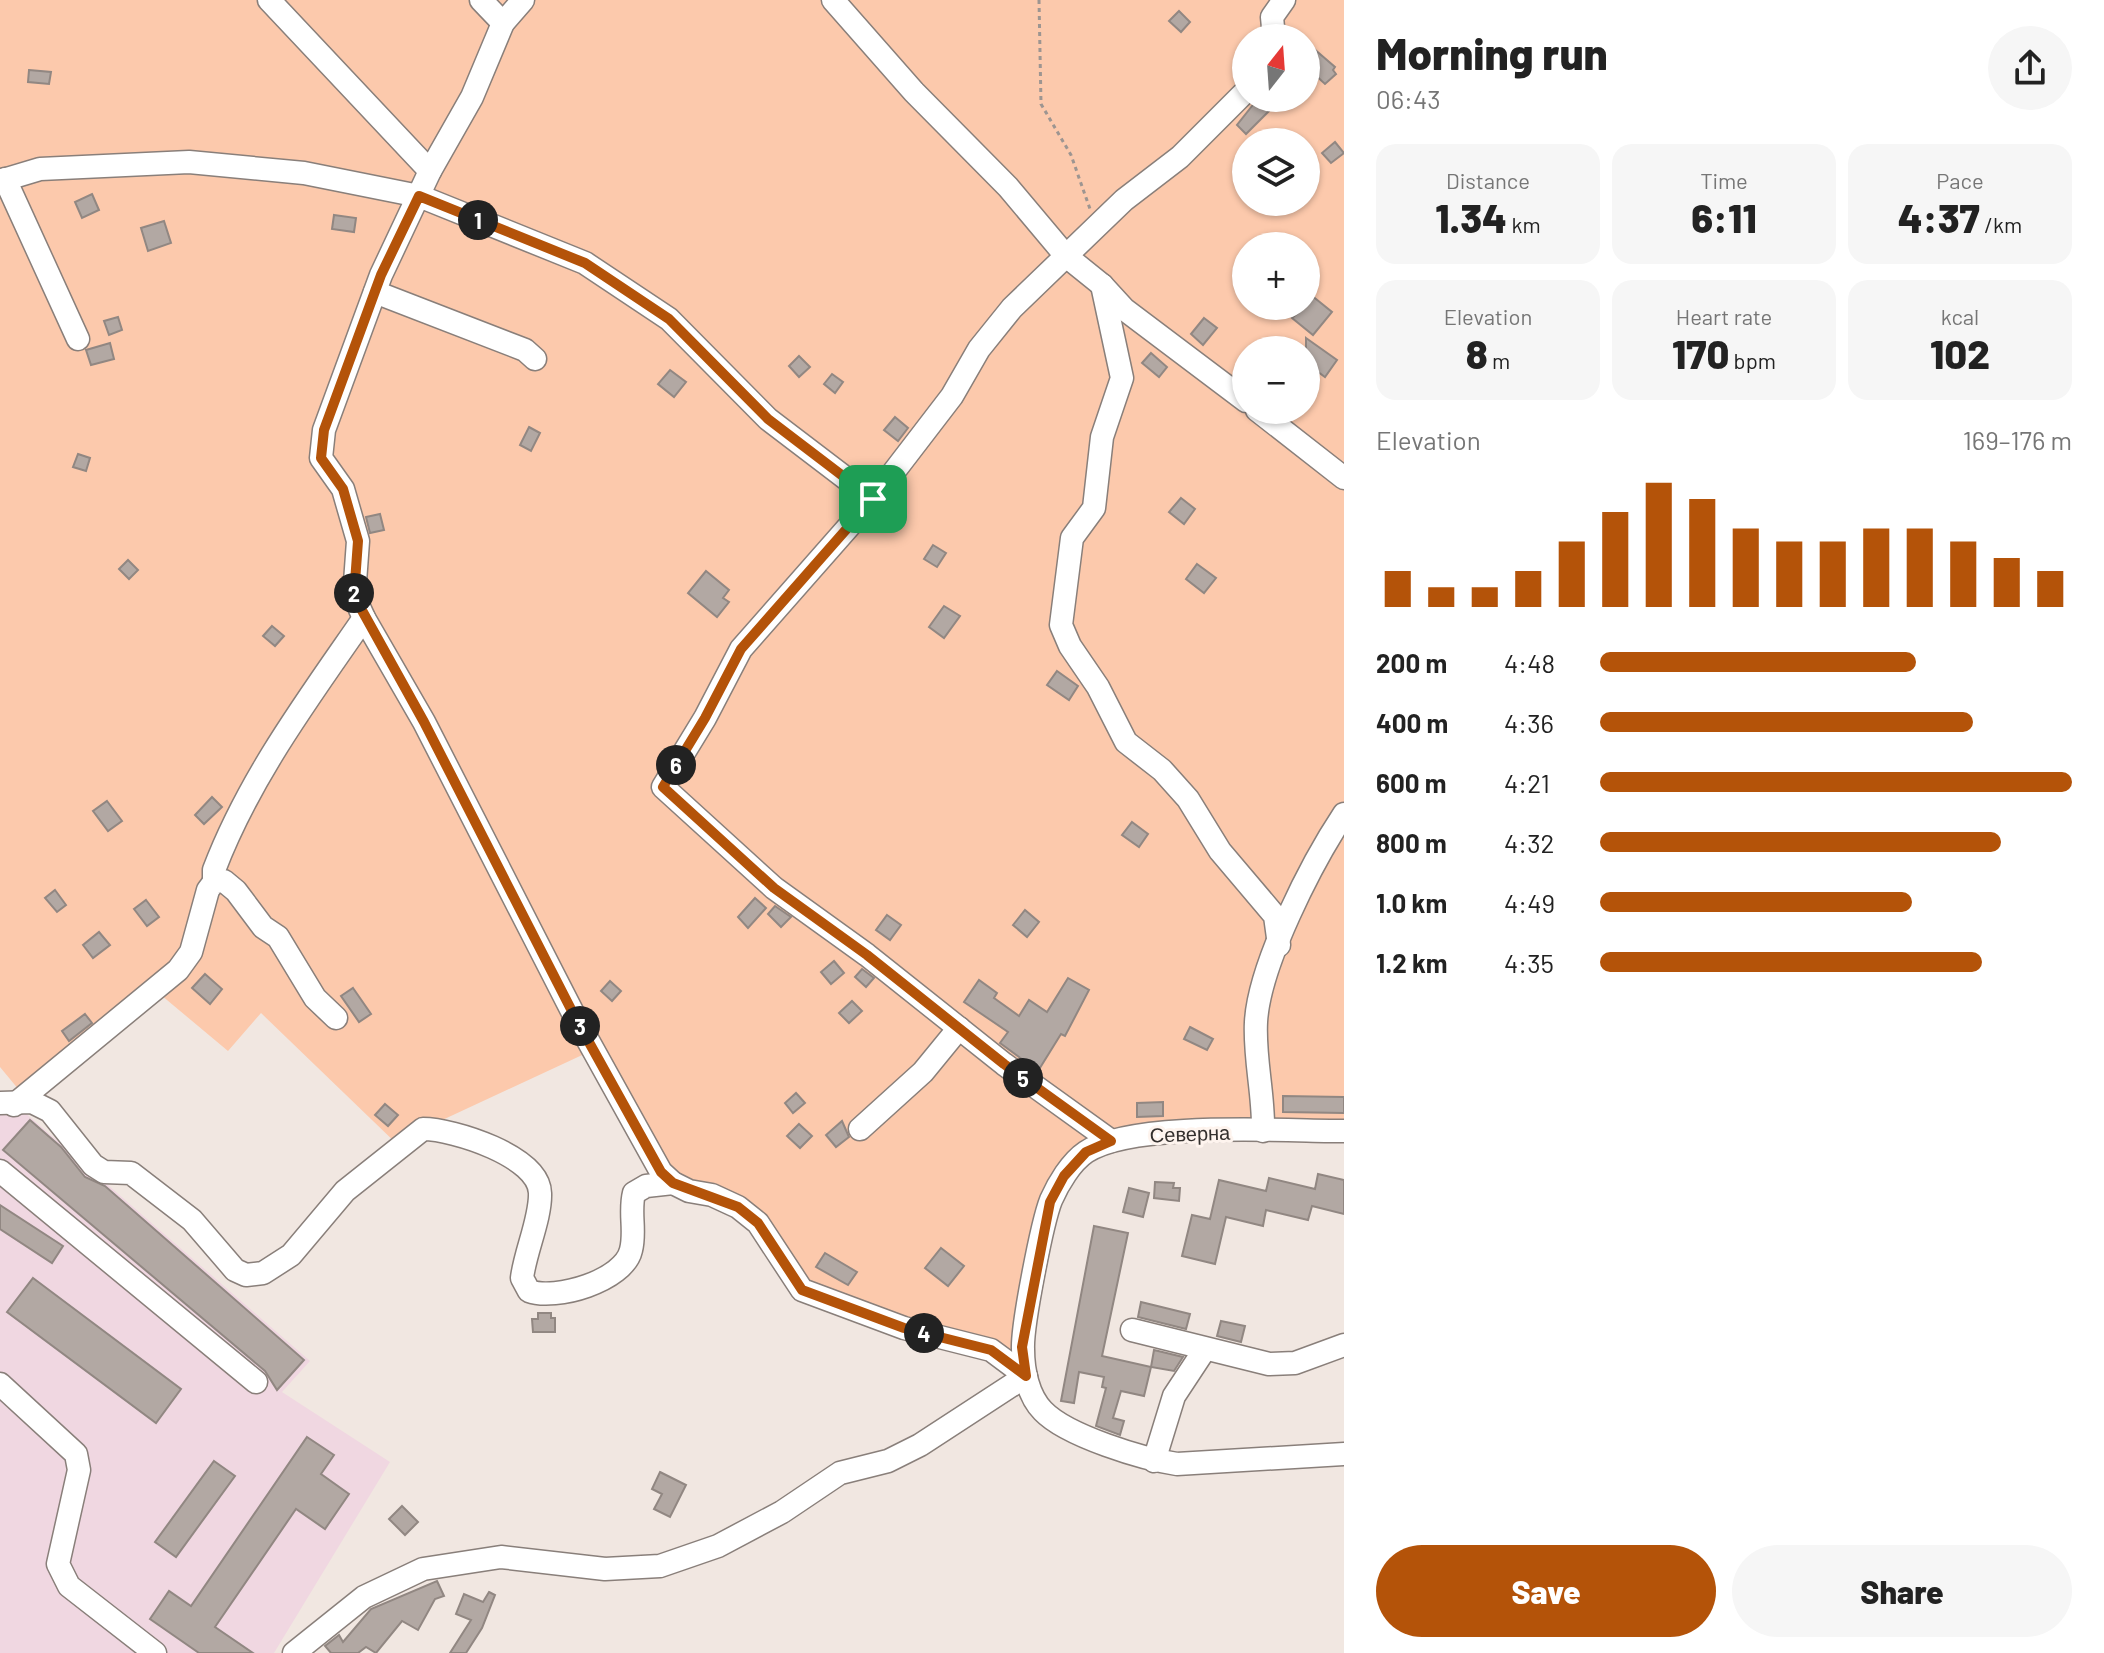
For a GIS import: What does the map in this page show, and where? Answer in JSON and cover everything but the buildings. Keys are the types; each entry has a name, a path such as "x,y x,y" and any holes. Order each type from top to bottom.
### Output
{"street":[{"path":"269,0 430,171"},
{"path":"481,0 503,23"},
{"path":"294,1653 364,1597 423,1569 501,1557 605,1569 660,1566 718,1546 782,1512 840,1473 888,1461 920,1445 1026,1376 991,1350 904,1328 802,1290 758,1223 725,1201 673,1183 661,1172 575,1017 424,722 354,596 358,541 343,489 321,458 324,430 375,292 430,171 472,97 503,23 523,0"},
{"path":"833,0 914,92 1008,187 1066,256 1102,285 1124,309 1232,390"},
{"path":"1273,24 1272,17 1284,0"},
{"path":"1111,1141 774,888 663,787 705,718 741,649 873,499 952,396 979,349 1012,308 1096,227 1180,157 1232,105"},
{"path":"78,339 3,180 40,169 189,162 304,173 419,196 585,263 669,319 768,419 873,499"},
{"path":"1102,285 1122,378 1102,437 1094,508 1072,538 1061,625 1126,742 1162,770 1188,799 1220,851 1275,916 1279,945"},
{"path":"375,292 525,350 535,359"},
{"path":"1275,424 1344,478"},
{"path":"5,1107 178,970 191,952 208,890 214,882 214,870 246,797 290,724 364,618"},
{"path":"1263,1131 1256,1020 1279,945 1319,851 1344,814"},
{"path":"214,882 224,881 236,891 263,927 278,937 315,998 336,1018"},
{"path":"860,1129 923,1072 959,1028"},
{"path":"5,1107 32,1102 50,1111 93,1165 104,1172 131,1173 192,1220 235,1270 246,1275 263,1273 291,1255 345,1191 423,1129 436,1129 495,1148 534,1175 540,1193 522,1278 529,1291 543,1296 604,1279 623,1266 631,1252 629,1212 634,1193 646,1186 673,1183"},
{"name":"Северна","path":"1344,1131 1145,1134 1111,1141 1086,1152 1064,1176 1050,1202 1022,1347 1032,1396 1044,1413 1093,1440 1154,1461 1177,1464 1264,1462 1344,1454"},
{"path":"0,1171 256,1382"},
{"path":"1132,1330 1269,1364 1295,1363 1344,1345"},
{"path":"1154,1461 1174,1396 1205,1349"},
{"path":"0,1384 76,1454 79,1470 58,1564 69,1586 142,1649"}],"path":[{"path":"1039,0 1041,104 1071,155 1096,227"}],"shaded area":[{"path":"0,0 1344,0 1344,1131 1107,1143 1050,1202 1026,1376 991,1350 802,1290 758,1223 673,1183 593,1050 423,1129 400,1147 261,1013 228,1051 155,990 24,1096 0,1067"},
{"path":"15,1104 310,1361 282,1392 390,1462 274,1653 0,1653 0,1115"}],"route":[{"path":"419,196 585,263 669,319 768,419 873,499 741,649 705,718 663,787 774,888 867,955 1004,1064 1111,1141 1086,1152 1064,1176 1050,1202 1022,1347 1026,1376 991,1350 904,1328 802,1290 792,1280 758,1223 738,1207 712,1195 689,1191 661,1172 575,1017 424,722 364,618 354,596 358,541 343,489 321,458 324,430 381,275 419,196"}]}
